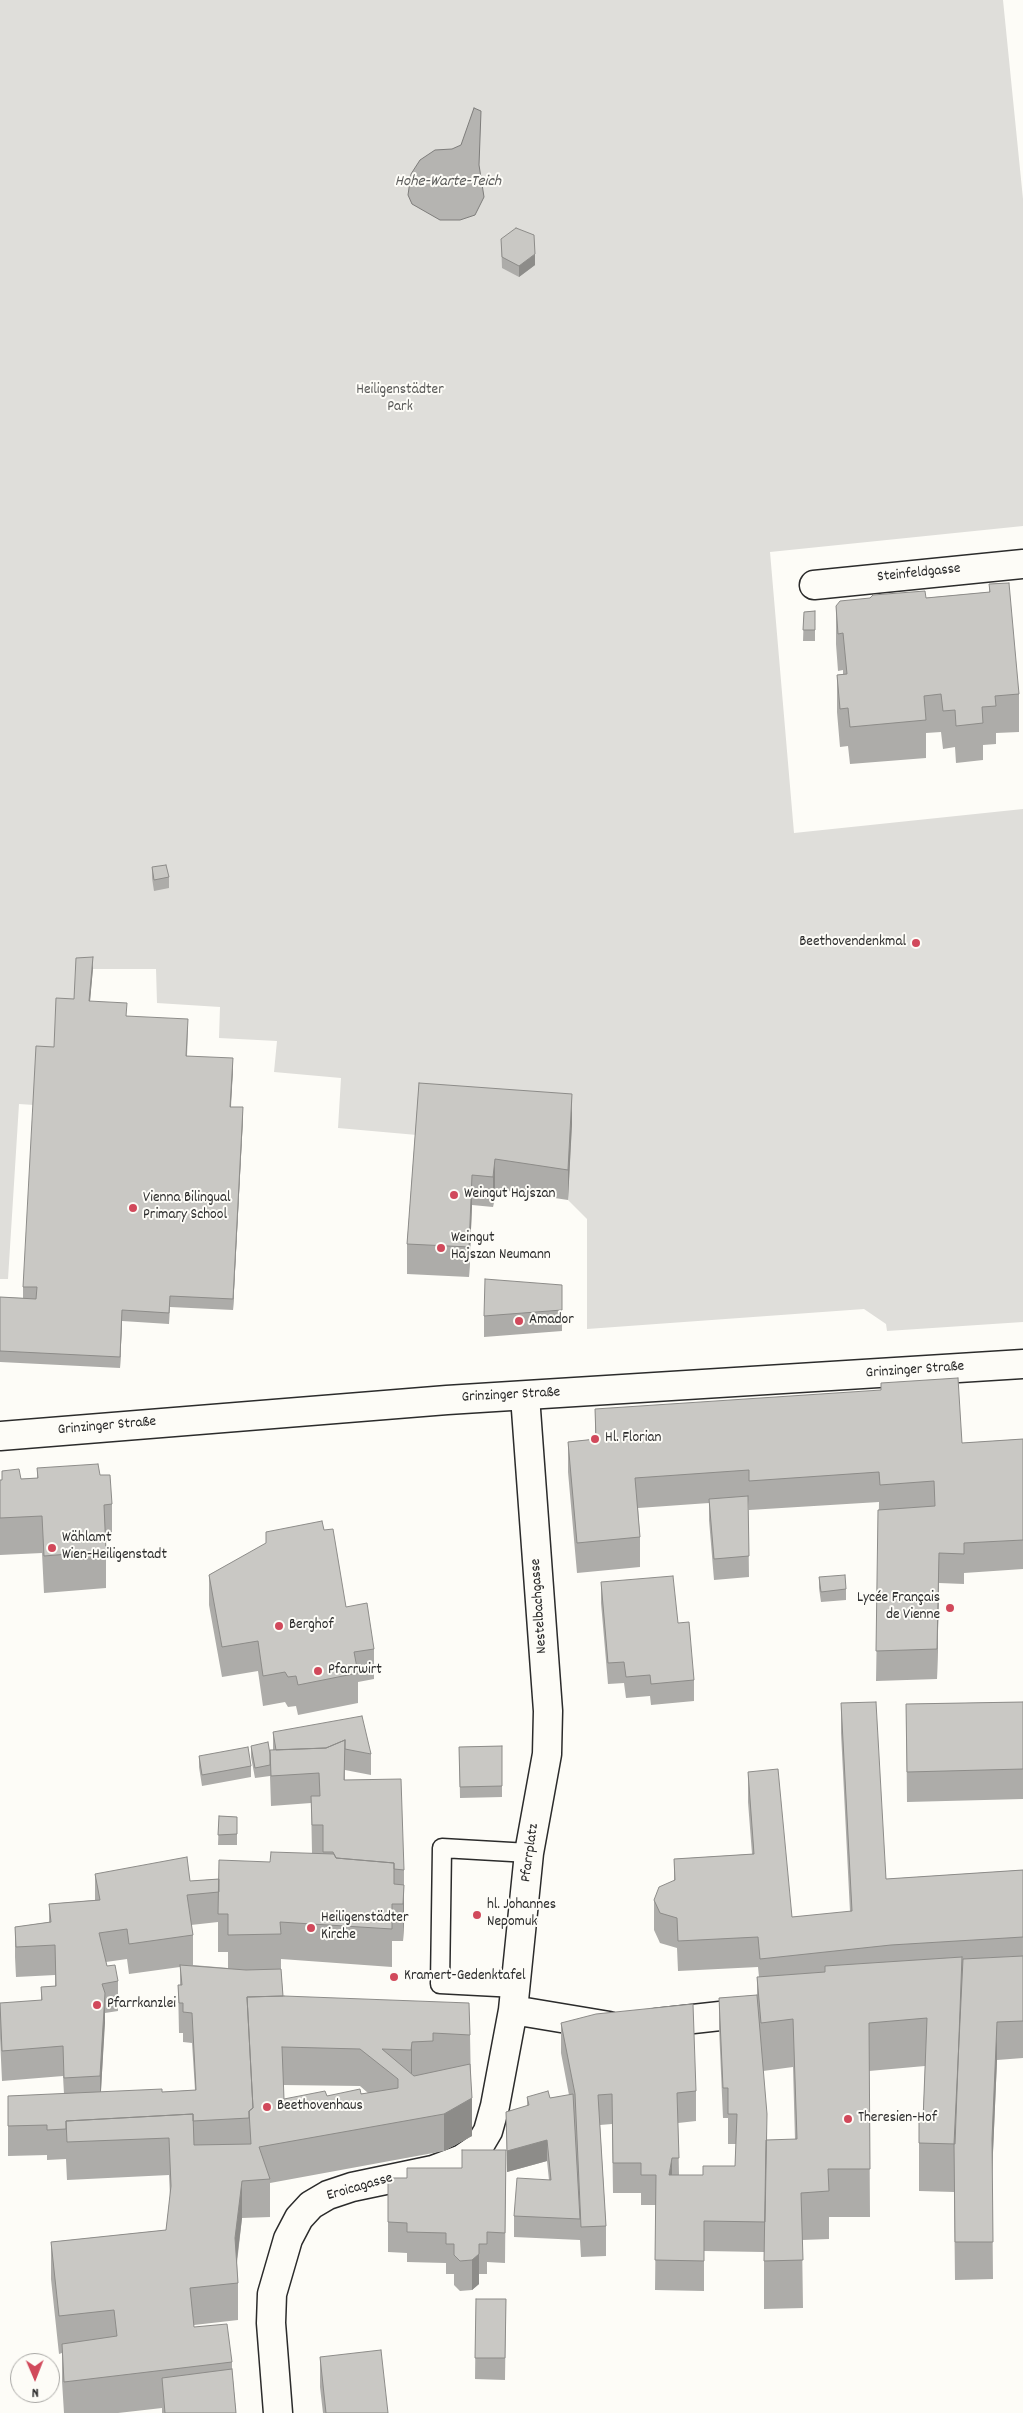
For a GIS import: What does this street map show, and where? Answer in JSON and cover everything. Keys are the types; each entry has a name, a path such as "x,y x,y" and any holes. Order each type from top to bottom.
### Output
{"street":[{"name":"Steinfeldgasse","path":"814,585 1023,564"},
{"name":"Grinzinger Straße","path":"0,1436 448,1400 1023,1364"},
{"name":"Nestelbachgasse","path":"524,1396 548,1711 548,1754 537,1816"},
{"name":"Pfarrplatz","path":"515,1999 529,1853 537,1816"},
{"path":"515,1999 603,2026 655,2024 782,2009"},
{"name":"Eroicagasse","path":"278,2413 271,2322 272,2294 288,2239 299,2218 311,2205 328,2195 352,2187 433,2170 462,2159 478,2148 488,2131 495,2106 515,1999"}],"lane":[{"path":"515,1999 440,1984 442,1848 529,1853"}],"green space":[{"name":"Heiligenstädter Park","path":"0,0 1003,0 1023,199 1023,526 770,552 794,833 1023,809 1023,1322 887,1331 886,1324 864,1309 587,1329 587,1219 568,1200 572,1124 417,1135 338,1128 341,1078 274,1072 277,1041 219,1038 220,1007 157,1003 156,969 76,969 74,1009 54,1058 34,1105 19,1104 8,1279 0,1279"}],"water":[{"name":"Hohe-Warte-Teich","path":"474,108 481,111 479,165 484,197 475,215 460,220 440,220 412,204 408,195 411,174 420,160 435,150 452,149 461,145"}],"building":[{"path":"516,228 534,235 535,254 519,266 502,257 501,239"},
{"path":"1009,583 1019,694 995,696 996,706 982,707 983,723 956,726 955,710 943,711 941,694 924,696 926,720 850,727 848,708 840,709 837,675 847,674 843,633 838,634 836,606 840,601 870,598 873,595 925,591 926,598 990,592 989,584"},
{"path":"815,611 815,630 803,630 804,612"},
{"path":"166,865 169,877 154,880 152,867"},
{"name":"Vienna Bilingual Primary School","path":"93,957 89,1001 127,1003 126,1016 188,1019 186,1056 233,1058 230,1107 243,1107 233,1299 170,1296 169,1313 122,1310 120,1357 0,1351 0,1297 36,1299 37,1287 23,1287 36,1046 54,1047 56,998 74,999 76,958"},
{"name":"Weingut Hajszan","path":"419,1083 572,1094 568,1170 495,1159 493,1177 472,1175 469,1247 407,1244"},
{"path":"485,1279 562,1285 562,1310 484,1316"},
{"path":"958,1378 962,1443 1023,1439 1023,1540 964,1543 964,1554 939,1553 937,1649 876,1651 878,1510 935,1506 934,1481 880,1485 879,1472 749,1481 749,1470 635,1478 640,1537 577,1543 568,1442 596,1439 595,1409 881,1390 881,1383"},
{"path":"98,1464 100,1475 110,1475 112,1504 104,1505 106,1551 44,1556 42,1516 0,1518 0,1480 2,1480 2,1471 19,1469 21,1479 38,1478 37,1468"},
{"path":"748,1496 749,1556 714,1559 709,1499"},
{"name":"Berghof","path":"322,1521 324,1530 333,1529 346,1607 367,1603 374,1649 354,1652 358,1673 298,1685 296,1676 288,1677 285,1672 263,1676 258,1641 222,1647 209,1575 266,1543 266,1532"},
{"path":"845,1575 846,1589 821,1592 819,1577"},
{"path":"673,1576 678,1623 689,1622 694,1680 651,1684 650,1675 626,1677 624,1662 608,1663 601,1582"},
{"path":"876,1702 886,1879 1023,1870 1023,1937 891,1945 760,1959 758,1937 678,1941 677,1918 660,1913 654,1900 659,1887 675,1880 674,1859 754,1854 748,1772 778,1769 792,1917 852,1911 841,1703"},
{"path":"1023,1702 1023,1769 907,1772 906,1704"},
{"path":"362,1716 371,1754 345,1749 345,1740 326,1748 276,1750 273,1732"},
{"path":"345,1740 344,1780 401,1779 404,1870 394,1869 394,1863 336,1858 333,1852 323,1852 323,1825 312,1825 311,1796 320,1796 319,1773 271,1776 270,1750 326,1748"},
{"path":"268,1742 270,1765 255,1768 251,1746"},
{"path":"502,1746 502,1786 460,1787 459,1747"},
{"path":"248,1747 251,1766 202,1775 199,1756"},
{"path":"219,1816 237,1817 237,1834 218,1835"},
{"path":"271,1852 334,1854 336,1858 394,1863 394,1884 404,1885 403,1904 392,1904 392,1929 280,1922 281,1934 228,1935 228,1914 218,1914 219,1860 270,1862"},
{"path":"187,1857 190,1881 219,1879 219,1892 187,1895 193,1935 129,1944 127,1929 99,1933 107,1966 115,1965 118,1981 102,1984 105,1993 100,2076 64,2078 63,2046 2,2051 0,2003 42,2000 41,1987 56,1986 55,1945 16,1947 15,1927 51,1922 49,1904 100,1900 95,1874"},
{"path":"1023,1956 1023,2021 997,2022 992,2139 993,2242 955,2242 954,2144 963,1959"},
{"path":"962,1957 955,2144 919,2143 919,2121 923,2120 927,2018 869,2023 870,2169 828,2169 829,2191 801,2193 803,2260 764,2261 766,2140 797,2139 793,2019 761,2023 757,1977 825,1972 825,1966"},
{"path":"180,1965 246,1970 281,1969 283,1996 247,1997 253,2108 249,2111 249,2118 193,2121 193,2114 66,2121 66,2129 47,2130 47,2125 8,2126 8,2096 162,2089 162,2092 196,2090 192,2013 183,2012 183,2003 179,2003 178,1985 182,1985"},
{"path":"757,1995 767,2114 765,2222 704,2221 704,2261 655,2260 656,2175 641,2175 641,2163 613,2163 612,2094 598,2095 606,2226 581,2227 575,2094 561,2023 596,2014 693,2004 696,2091 677,2093 679,2158 672,2158 669,2175 703,2175 703,2166 735,2166 737,2114 728,2114 728,2088 723,2088 719,1998"},
{"path":"284,1996 469,2003 470,2035 433,2033 433,2041 412,2042 411,2050 382,2049 414,2076 470,2064 472,2098 444,2114 259,2147 270,2179 242,2181 235,2238 238,2283 190,2288 194,2327 227,2324 232,2362 64,2382 62,2344 117,2336 114,2310 59,2316 51,2242 166,2230 171,2186 169,2138 67,2142 66,2121 193,2114 194,2145 251,2144 249,2111 253,2108 247,1997","holes":["282,2047 360,2049 398,2079 398,2088 361,2094 360,2089 327,2096 325,2091 284,2099"]},
{"path":"548,2091 550,2098 573,2094 580,2219 514,2216 517,2178 551,2180 547,2140 507,2151 506,2112 529,2105 527,2097"},
{"path":"462,2150 506,2150 505,2233 487,2232 487,2244 479,2244 479,2254 472,2260 460,2261 454,2255 454,2244 446,2244 446,2233 407,2232 407,2223 388,2222 388,2178 407,2178 407,2168 462,2168"},
{"path":"476,2299 506,2299 505,2358 475,2358"},
{"path":"381,2350 388,2413 326,2413 320,2357"},
{"path":"232,2369 236,2413 165,2413 162,2378"}],"place":[{"name":"Beethovendenkmal","path":"916,943"},
{"name":"Weingut Hajszan","path":"454,1195"},
{"name":"Vienna Bilingual Primary School","path":"133,1208"},
{"name":"Weingut Hajszan Neumann","path":"441,1248"},
{"name":"Amador","path":"519,1321"},
{"name":"Hl. Florian","path":"595,1439"},
{"name":"Wählamt Wien-Heiligenstadt","path":"52,1548"},
{"name":"Lycée Français de Vienne","path":"950,1608"},
{"name":"Berghof","path":"279,1626"},
{"name":"Pfarrwirt","path":"318,1671"},
{"name":"hl. Johannes Nepomuk","path":"477,1915"},
{"name":"Heiligenstädter Kirche","path":"311,1928"},
{"name":"Kramert-Gedenktafel","path":"394,1977"},
{"name":"Pfarrkanzlei","path":"97,2005"},
{"name":"Beethovenhaus","path":"267,2107"},
{"name":"Theresien-Hof","path":"848,2119"}]}
